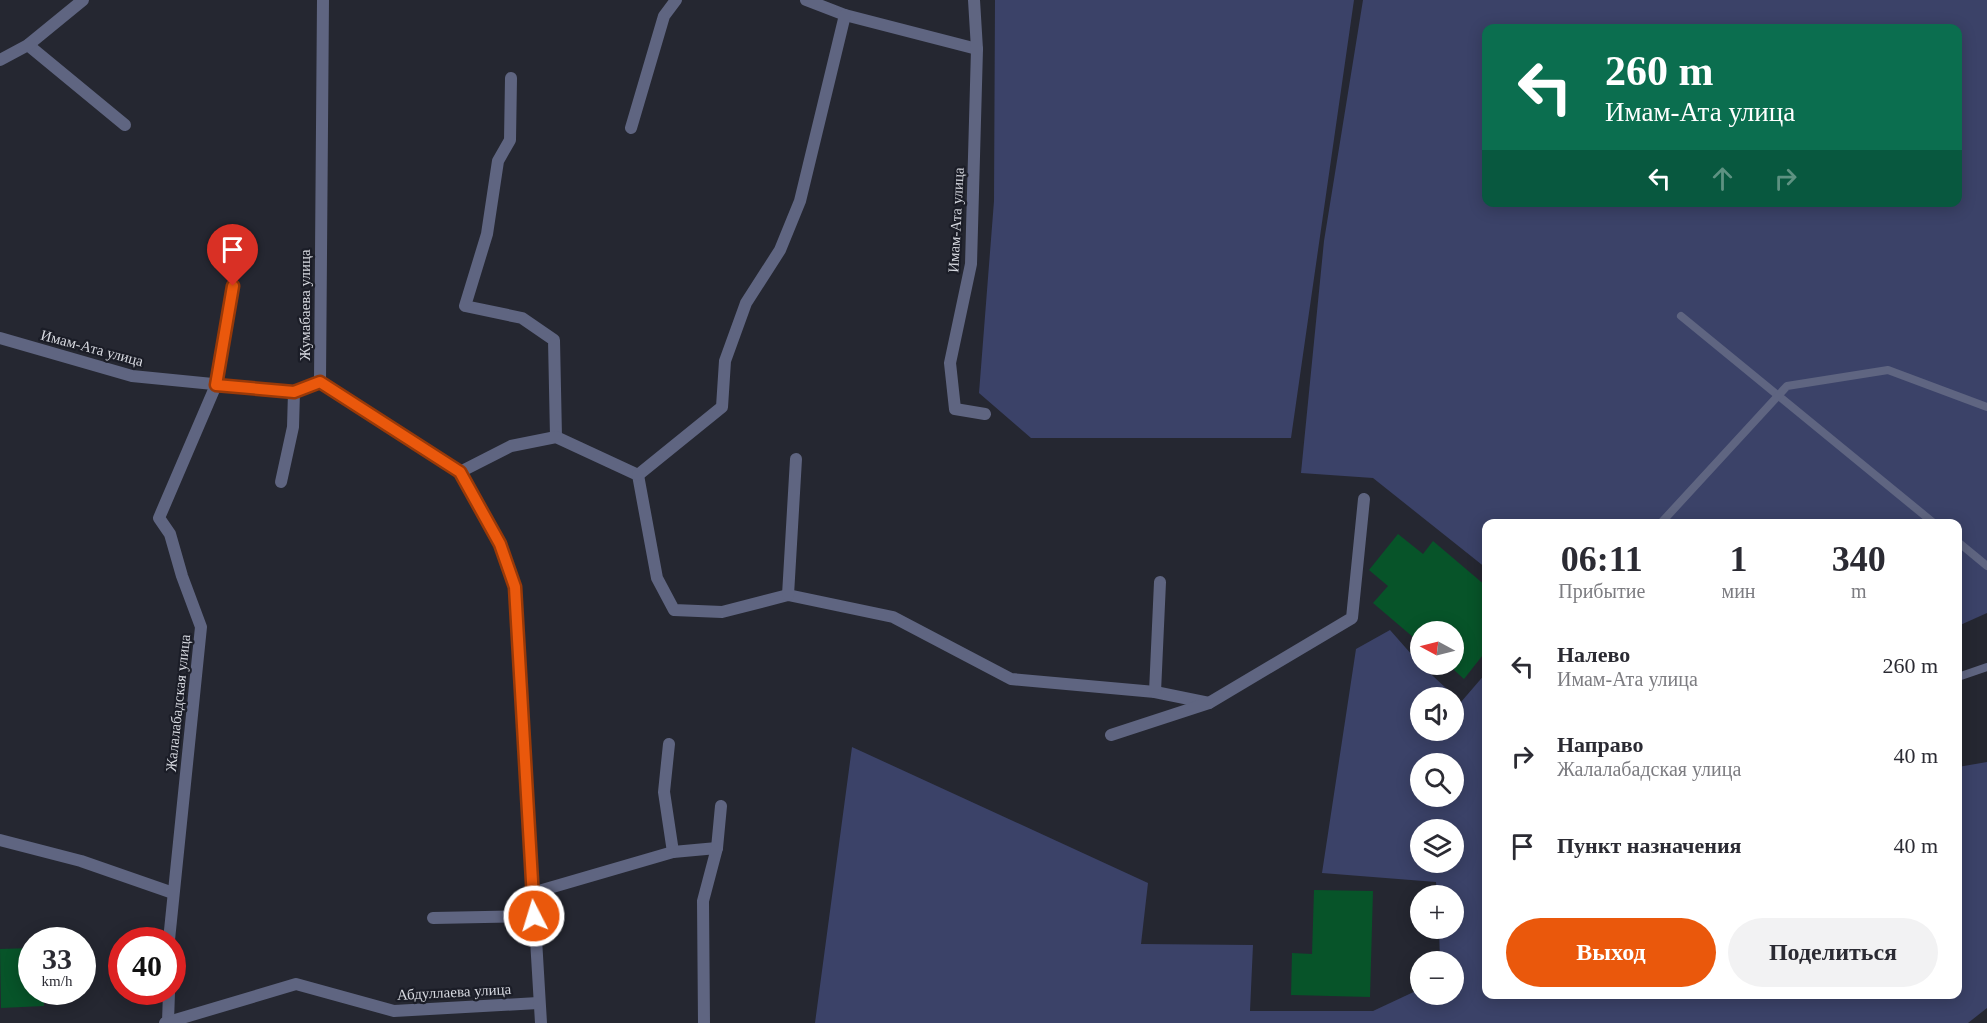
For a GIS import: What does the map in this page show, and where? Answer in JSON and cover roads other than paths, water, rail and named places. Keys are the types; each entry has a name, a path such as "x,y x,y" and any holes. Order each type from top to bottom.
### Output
{"street":[{"path":"0,60 28,45 83,0"},
{"name":"Жумабаева улица","path":"323,0 320,382 460,472 500,544 515,587 538,1003 541,1023"},
{"path":"631,128 664,16 676,0"},
{"path":"808,0 845,15 977,49"},
{"name":"Имам-Ата улица","path":"974,0 977,49 971,264 950,363 955,409 985,414"},
{"path":"638,475 722,407 725,361 746,303 780,250 800,201 845,15"},
{"path":"28,45 126,125"},
{"path":"511,78 510,140 498,161 487,234 465,306 522,318 554,340 556,437"},
{"name":"Жалалабадская улица","path":"170,927 201,627 182,576 170,534 159,518 216,385 233,286"},
{"name":"Имам-Ата улица","path":"0,338 132,376 294,392 320,382"},
{"path":"281,482 293,427 294,392"},
{"path":"460,472 511,446 556,437 638,475"},
{"path":"788,595 796,459"},
{"path":"638,475 657,578 674,610 722,612 788,595 893,617 1011,679 1155,692 1209,703"},
{"path":"1111,735 1209,703 1352,618 1364,499"},
{"path":"1155,692 1160,582"},
{"path":"669,744 664,792 673,852"},
{"path":"704,1023 703,901 717,848 720,806"},
{"path":"0,840 81,861 173,893"},
{"path":"532,893 673,852 717,848"},
{"path":"434,918 534,916"},
{"name":"Абдуллаева улица","path":"167,1022 202,1018 296,984 394,1011 538,1003"},
{"path":"167,1022 168,1005"}],"lane":[{"path":"1681,316 1929,519"},
{"path":"1665,519 1787,387 1888,370 1987,406"},
{"path":"1962,545 1987,566"},
{"path":"1962,676 1987,667"}]}
